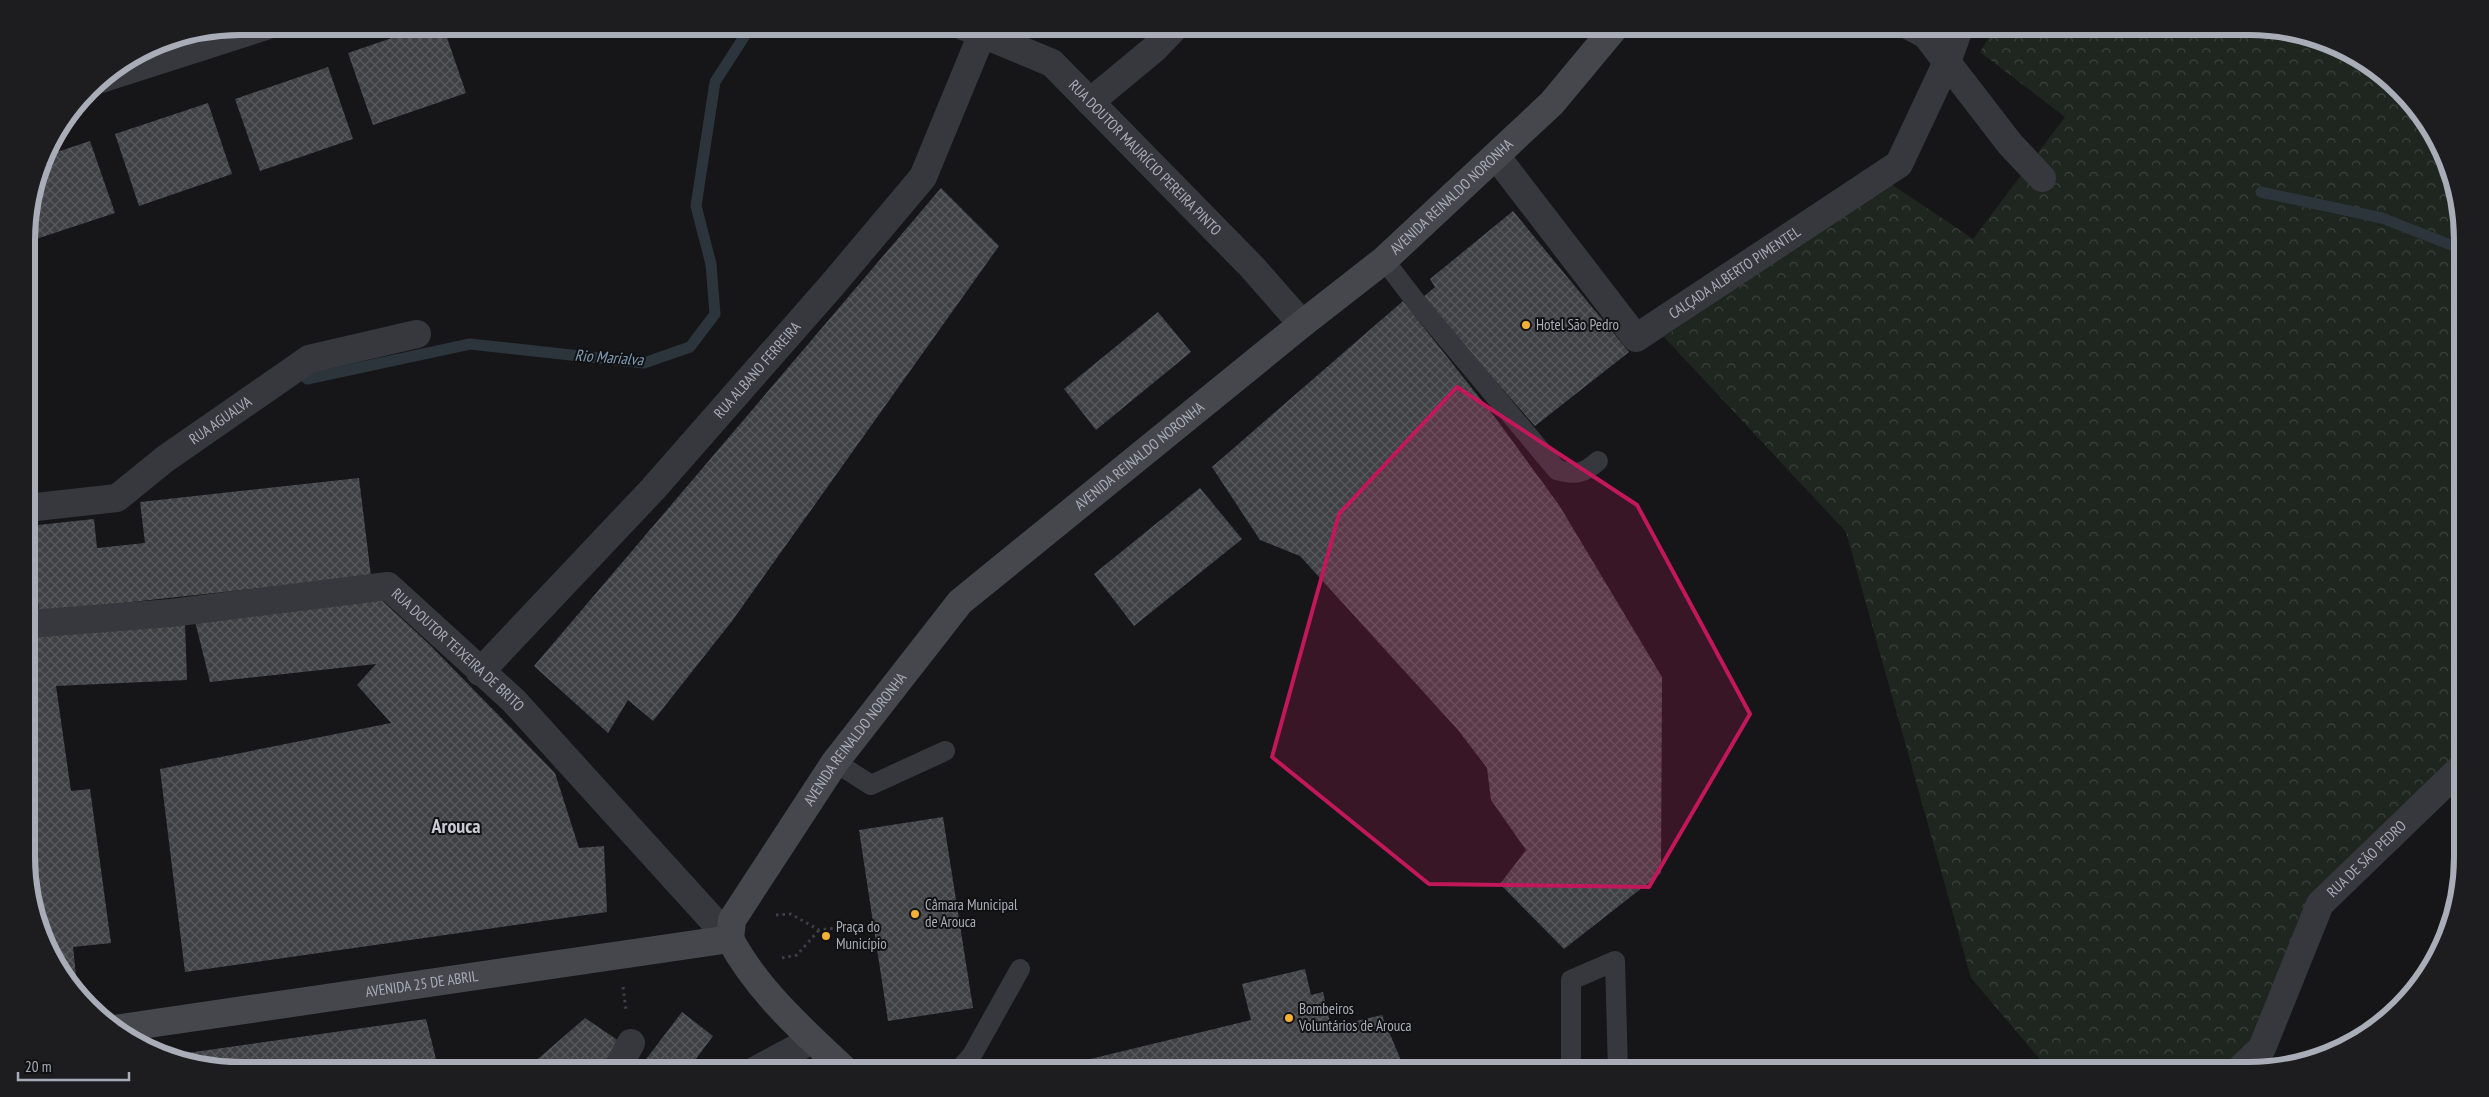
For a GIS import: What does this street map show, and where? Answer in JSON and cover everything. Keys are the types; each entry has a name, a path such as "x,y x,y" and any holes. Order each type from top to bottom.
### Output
{"main road":[{"name":"AVENIDA REINALDO NORONHA","path":"730,939 732,920 835,762 960,602 1302,324 1384,260 1552,103 1609,35"},
{"name":"AVENIDA 25 DE ABRIL","path":"126,1027 730,939"},
{"path":"730,939 744,965 812,1040 836,1062"}],"street":[{"path":"128,69 228,35"},
{"name":"RUA ALBANO FERREIRA","path":"480,672 654,489 833,284 923,177 970,35"},
{"name":"RUA DOUTOR MAURÍCIO PEREIRA PINTO","path":"984,35 1052,64 1252,267 1302,324"},
{"path":"1090,102 1154,50 1168,35"},
{"path":"1926,35 2010,144 2042,178"},
{"name":"CALÇADA ALBERTO PIMENTEL","path":"1496,156 1636,338 1899,164 1947,62 1957,35"},
{"name":"RUA AGUALVA","path":"35,507 117,498 165,459 309,359 417,334"},
{"name":"RUA DOUTOR TEIXEIRA DE BRITO","path":"35,624 171,613 388,586 480,672 514,701 730,939"},
{"name":"RUA DE SÃO PEDRO","path":"2247,1062 2262,1048 2320,904 2454,775"},
{"path":"771,1062 812,1040"},
{"path":"620,1062 630,1043"}],"lane":[{"path":"1384,260 1417,303 1556,470 1574,474 1588,470 1598,461"},
{"path":"835,762 871,785 945,750"},
{"path":"1571,1062 1571,980 1615,961 1618,1062"},
{"path":"966,1062 972,1055 1020,969"}],"path":[{"path":"791,914 819,930 873,924"},
{"path":"797,955 819,930"},
{"path":"618,956 630,1043"}],"highlighted area":[{"path":"1457,387 1637,505 1750,714 1649,887 1429,884 1272,757 1339,514"}],"green space":[{"path":"1990,35 2262,35 2302,42 2339,56 2374,77 2394,95 2412,115 2433,150 2447,187 2454,227 2454,775 2320,904 2243,1062 2042,1062 1971,978 1846,532 1664,337 1891,184 1973,239 2065,117 1980,52"}],"building":[{"path":"401,35 446,35 466,93 373,125 348,53"},
{"path":"328,67 353,139 260,171 235,99"},
{"path":"208,103 232,174 139,206 115,134"},
{"path":"90,141 115,213 35,239 39,200 46,174 55,153"},
{"path":"941,188 999,246 732,621 653,721 628,700 608,733 534,666"},
{"name":"Hotel São Pedro","path":"1513,211 1629,352 1535,426 1422,298 1435,287 1430,279"},
{"path":"1403,301 1497,420 1559,505 1662,677 1661,873 1564,949 1500,884 1526,850 1491,800 1487,768 1458,730 1300,556 1260,540 1212,467"},
{"path":"1158,312 1191,352 1096,430 1064,389"},
{"path":"359,478 371,576 39,612 35,578 35,525 94,519 97,548 145,543 140,502"},
{"path":"1200,488 1242,539 1134,626 1094,574"},
{"path":"373,592 430,645 555,773 579,848 604,846 607,912 185,972 160,769 391,723 357,685 376,664 210,682 195,621"},
{"path":"185,623 187,680 56,686 71,791 90,789 111,943 73,947 77,981 56,947 46,923 39,897 35,870 35,634"},
{"name":"Câmara Municipal de Arouca","path":"943,817 973,1008 888,1021 859,830"},
{"name":"Bombeiros Voluntários de Arouca","path":"1305,969 1311,995 1323,992 1331,1027 1382,1015 1402,1062 1078,1062 1251,1020 1242,984"},
{"path":"682,1012 713,1036 694,1062 644,1062"},
{"path":"585,1018 619,1041 608,1062 534,1062"},
{"path":"426,1019 437,1062 227,1062 183,1054"}],"waterway":[{"name":"Rio Marialva","path":"307,379 470,344 644,363 690,347 715,314 711,264 696,206 715,82 745,35"},
{"path":"2261,192 2382,218 2454,246"}],"place":[{"name":"Hotel São Pedro","path":"1526,325"},
{"name":"Câmara Municipal de Arouca","path":"915,914"},
{"name":"Praça do Município","path":"826,936"},
{"name":"Bombeiros Voluntários de Arouca","path":"1289,1018"}],"district":[{"name":"Arouca","path":"456,826"}]}
